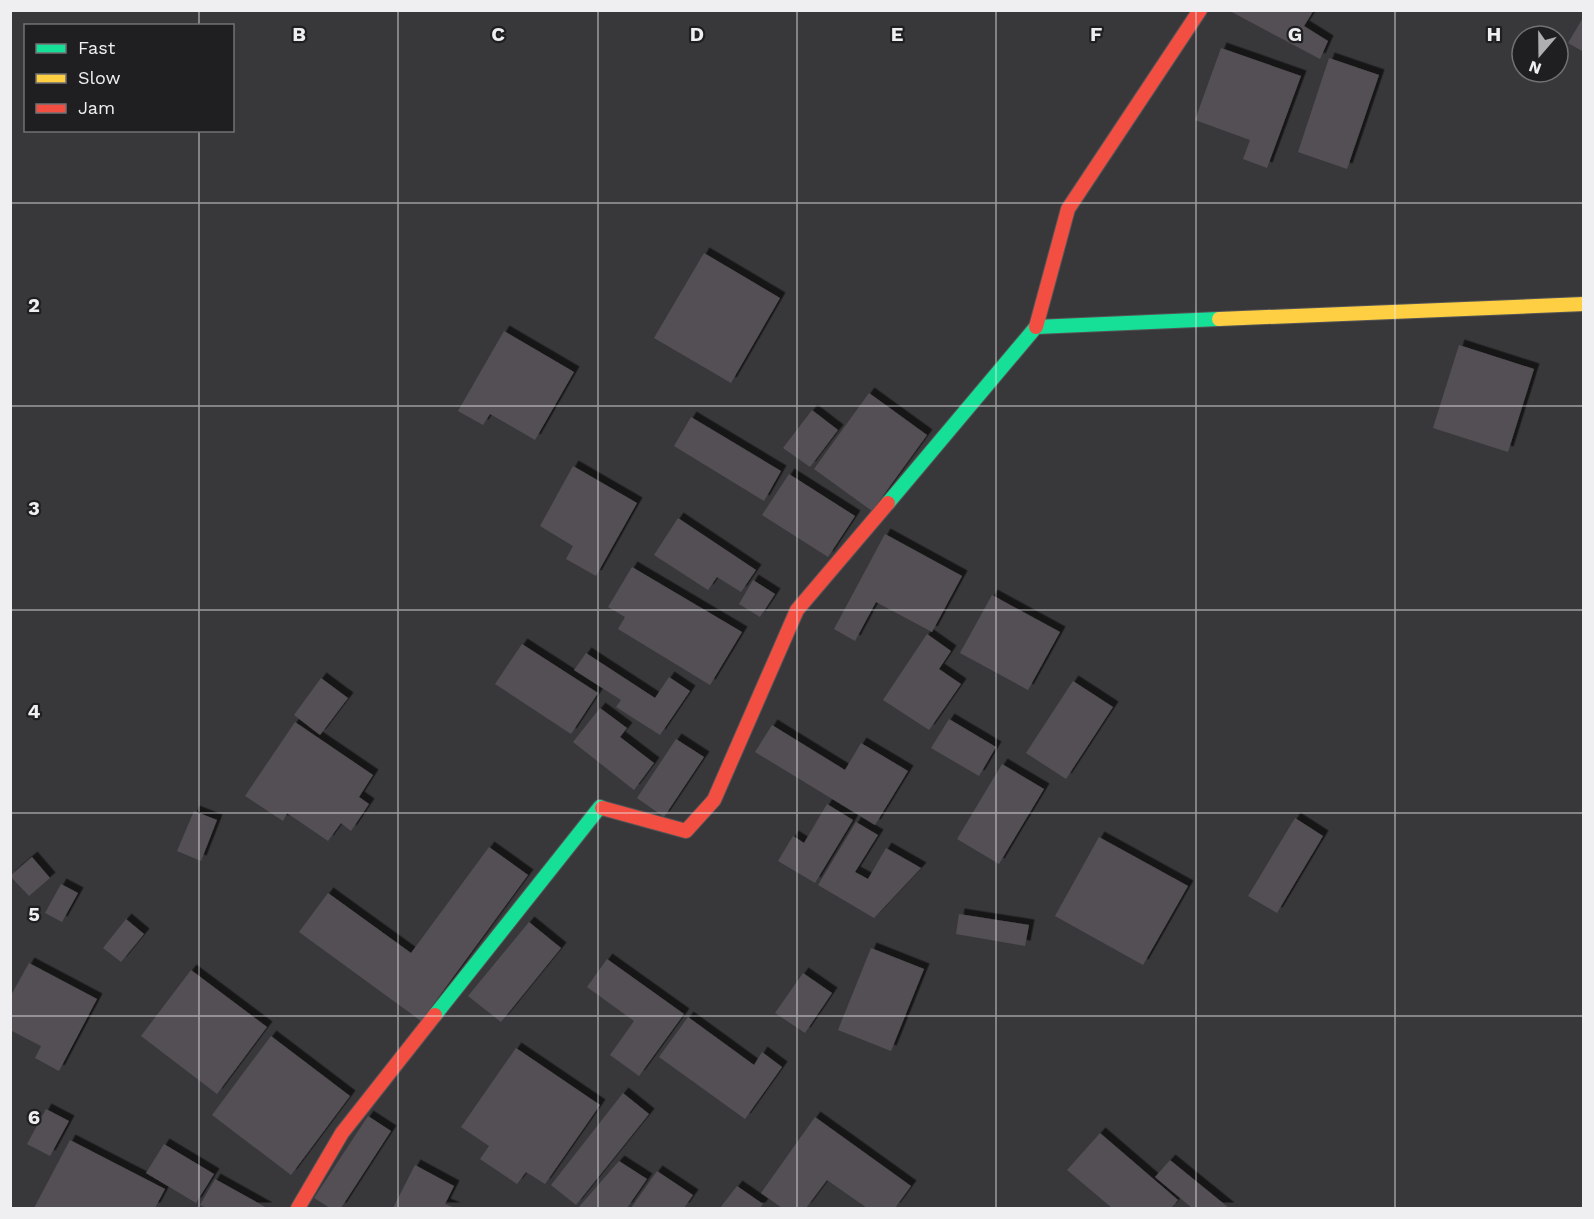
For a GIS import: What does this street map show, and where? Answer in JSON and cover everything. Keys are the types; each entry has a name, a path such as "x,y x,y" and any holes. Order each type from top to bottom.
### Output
{"street":[{"path":"298,1209 342,1133 600,807 686,831 714,800 797,610 1036,327 1068,209 1200,10"},
{"path":"1036,327 1584,304"}],"building":[{"path":"1228,10 1314,10 1304,26 1328,41 1320,59"},
{"path":"1584,16 1584,52 1570,44 1570,40"},
{"path":"1221,48 1301,76 1267,168 1243,159 1250,140 1195,120"},
{"path":"1329,58 1379,75 1347,169 1298,152"},
{"path":"704,253 780,298 731,383 654,338"},
{"path":"504,331 574,372 535,440 490,414 483,425 458,411"},
{"path":"1459,345 1534,369 1508,452 1433,428"},
{"path":"869,393 927,435 872,511 814,469"},
{"path":"812,410 838,430 810,467 783,448"},
{"path":"691,417 781,471 764,501 674,446"},
{"path":"573,466 637,503 596,576 566,559 573,546 540,526"},
{"path":"789,474 855,516 828,557 762,515"},
{"path":"678,518 756,570 741,592 717,577 708,590 654,555"},
{"path":"885,534 962,576 932,632 876,602 855,641 834,629"},
{"path":"632,567 742,632 710,685 618,629 625,617 608,607"},
{"path":"753,580 775,594 760,617 739,604"},
{"path":"992,595 1060,632 1028,690 960,653"},
{"path":"927,634 951,651 939,669 961,684 929,730 883,700"},
{"path":"522,644 598,693 571,734 495,684"},
{"path":"586,653 655,698 669,677 690,691 660,735 616,707 621,700 574,670"},
{"path":"321,678 348,698 320,735 294,715"},
{"path":"1073,681 1113,707 1066,779 1026,753"},
{"path":"600,708 627,728 620,737 654,763 634,790 573,742"},
{"path":"949,719 996,747 979,776 931,748"},
{"path":"295,722 373,775 359,797 369,804 351,831 341,823 328,841 287,813 283,821 245,796"},
{"path":"772,725 845,770 861,743 908,771 875,825 755,752"},
{"path":"676,739 704,757 664,817 637,798"},
{"path":"1002,764 1044,789 999,864 957,839"},
{"path":"827,804 853,820 815,883 778,861 793,836 804,843"},
{"path":"194,811 217,820 201,861 177,851"},
{"path":"1295,818 1323,836 1277,913 1248,896"},
{"path":"856,822 878,835 855,872 868,879 886,848 921,868 874,918 818,885"},
{"path":"1099,837 1188,886 1143,965 1055,916"},
{"path":"489,847 528,875 421,1021 299,932 328,893 411,953"},
{"path":"32,857 50,878 29,896 10,876"},
{"path":"61,884 78,893 62,922 45,913"},
{"path":"959,914 1029,925 1025,946 956,934"},
{"path":"126,919 144,934 121,962 103,948"},
{"path":"529,922 561,948 501,1022 468,996"},
{"path":"871,948 924,969 891,1051 838,1030"},
{"path":"607,959 684,1014 639,1076 610,1055 634,1021 587,987"},
{"path":"29,963 97,999 59,1071 35,1058 41,1046 10,1030 10,997"},
{"path":"191,970 267,1027 217,1094 141,1036"},
{"path":"803,973 832,993 805,1033 775,1013"},
{"path":"688,1017 754,1065 762,1052 782,1067 745,1119 659,1057"},
{"path":"271,1036 350,1096 291,1175 212,1115"},
{"path":"516,1048 600,1105 545,1184 526,1172 517,1184 480,1159 489,1146 461,1127"},
{"path":"623,1093 649,1114 576,1205 551,1185"},
{"path":"46,1109 69,1121 50,1156 27,1144"},
{"path":"368,1116 391,1131 341,1208 330,1208 314,1198"},
{"path":"815,1117 911,1186 895,1208 867,1208 827,1180 806,1208 782,1208 761,1193"},
{"path":"1100,1133 1178,1200 1171,1208 1112,1208 1067,1170"},
{"path":"70,1140 165,1189 155,1208 34,1208"},
{"path":"164,1144 214,1174 196,1203 146,1173"},
{"path":"1170,1160 1229,1208 1192,1208 1155,1177"},
{"path":"619,1161 647,1179 627,1208 578,1208"},
{"path":"415,1165 454,1186 445,1204 455,1208 393,1208"},
{"path":"657,1171 693,1195 684,1208 631,1208"},
{"path":"215,1179 267,1208 207,1208 200,1205"},
{"path":"737,1186 763,1204 760,1208 720,1208"}],"traffic: fast":[{"path":"888,503 1036,327 1219,319"},
{"path":"435,1015 600,807 602,808"}],"traffic: slow":[{"path":"1219,319 1584,304"}],"traffic: jam":[{"path":"1036,327 1068,209 1200,10"},
{"path":"602,808 686,831 714,800 797,610 888,503"},
{"path":"298,1208 342,1133 435,1015"}]}
